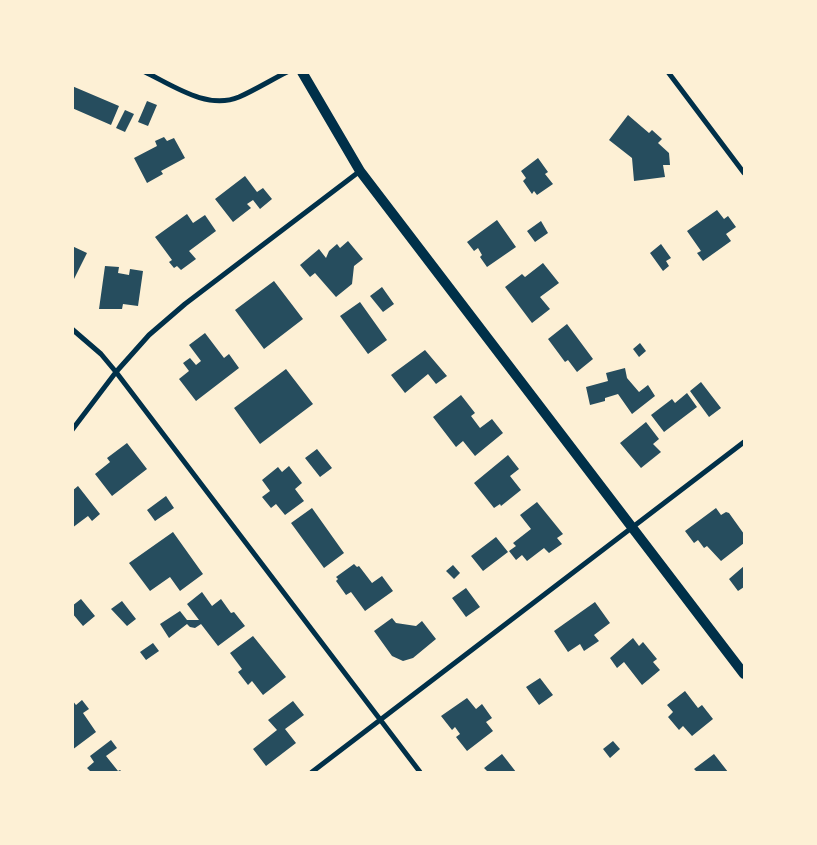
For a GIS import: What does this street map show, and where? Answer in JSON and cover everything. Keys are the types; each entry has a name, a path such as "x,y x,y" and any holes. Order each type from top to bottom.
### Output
{"main road":[{"path":"302,72 360,171 744,674"}],"street":[{"path":"145,72 202,99 220,101 239,97 287,72"},
{"path":"668,72 744,173"},
{"path":"72,430 116,372 149,335 184,304 360,171"},
{"path":"72,329 101,354 116,372 420,772"},
{"path":"312,772 744,442"}],"building":[{"path":"72,86 119,106 111,125 72,108"},
{"path":"147,101 157,105 148,126 138,122"},
{"path":"125,110 134,114 125,132 116,128"},
{"path":"628,115 649,133 652,130 662,139 658,143 669,153 670,165 663,165 665,177 634,181 632,158 609,140"},
{"path":"164,137 167,141 174,138 185,158 161,171 163,174 147,183 134,158 157,146 155,141"},
{"path":"538,158 548,172 545,174 553,184 537,195 534,191 532,194 523,181 526,178 521,171"},
{"path":"245,176 257,192 263,188 272,199 260,209 253,200 247,204 251,208 233,222 215,199"},
{"path":"717,210 724,219 728,216 736,227 726,234 731,241 703,261 697,253 701,251 687,231"},
{"path":"187,214 193,223 205,215 216,231 189,251 196,259 181,270 177,266 174,268 169,262 172,260 155,237"},
{"path":"497,220 516,247 487,267 480,257 482,255 478,248 474,251 467,242"},
{"path":"541,221 548,233 535,242 527,231"},
{"path":"348,241 363,259 354,266 352,284 336,297 315,273 310,277 300,265 319,249 326,258 329,251 337,244 340,248"},
{"path":"661,244 671,258 666,261 669,266 663,271 650,253"},
{"path":"72,246 87,253 72,283"},
{"path":"543,263 559,283 540,297 550,309 532,323 505,287 522,274 525,277"},
{"path":"105,266 119,267 118,273 129,275 130,269 143,271 138,306 123,304 122,309 99,309"},
{"path":"274,281 303,319 264,349 235,310"},
{"path":"382,287 394,304 383,312 370,296"},
{"path":"360,302 387,340 368,354 340,316"},
{"path":"567,324 593,359 577,372 568,360 565,362 548,339"},
{"path":"205,333 224,358 229,354 239,368 196,401 179,379 189,371 183,363 190,358 196,365 201,361 189,345"},
{"path":"640,343 646,351 639,357 633,349"},
{"path":"425,350 447,376 436,384 428,374 405,393 391,375"},
{"path":"625,368 627,378 639,392 648,385 655,396 632,414 618,394 605,398 605,401 590,405 586,387 608,381 606,373"},
{"path":"286,369 313,404 260,444 234,408"},
{"path":"701,382 721,408 709,417 690,391"},
{"path":"687,393 697,407 664,432 651,415 672,399 675,403"},
{"path":"461,395 475,413 471,416 480,428 492,419 503,433 475,456 463,441 456,447 433,417"},
{"path":"646,422 659,439 653,444 661,452 641,468 620,443"},
{"path":"127,443 147,469 112,496 95,474 110,462 107,458"},
{"path":"317,449 332,468 320,477 305,458"},
{"path":"508,455 519,469 510,476 521,490 501,506 500,504 494,508 474,483"},
{"path":"289,466 302,483 295,489 304,501 285,515 276,504 271,508 262,497 270,491 262,480 278,467 282,472"},
{"path":"78,486 100,514 92,521 88,516 72,528 72,491"},
{"path":"166,496 174,508 155,521 147,510"},
{"path":"537,502 563,534 557,538 562,544 549,553 544,548 527,561 522,555 516,560 509,551 516,546 513,543 531,529 520,515"},
{"path":"312,508 344,553 324,568 291,523"},
{"path":"716,508 721,515 726,512 729,513 744,534 744,543 721,561 707,546 704,548 698,540 694,543 685,531"},
{"path":"173,532 203,574 180,591 170,577 150,591 129,563"},
{"path":"496,537 508,552 483,571 471,556"},
{"path":"354,564 357,567 359,566 372,583 382,576 393,591 365,611 351,592 346,595 336,581 338,579 336,577"},
{"path":"453,565 460,573 454,579 446,571"},
{"path":"744,566 744,587 738,591 729,579"},
{"path":"466,588 480,607 466,617 452,598"},
{"path":"202,592 212,606 221,599 231,613 234,612 245,626 218,646 201,624 195,628 187,624 169,638 160,624 180,611 187,620 199,620 187,604"},
{"path":"81,599 95,616 83,626 72,613 72,606"},
{"path":"122,601 136,619 127,626 111,609"},
{"path":"595,602 610,623 594,635 599,641 584,651 580,644 568,652 554,631"},
{"path":"392,618 396,623 416,626 422,621 436,639 413,658 403,661 392,656 374,631"},
{"path":"253,636 286,677 263,695 252,681 248,685 238,672 242,669 230,653"},
{"path":"633,638 639,646 643,642 657,659 653,662 660,670 642,685 624,662 617,668 610,658"},
{"path":"153,643 159,651 146,660 140,652"},
{"path":"540,678 553,695 539,705 526,687"},
{"path":"685,691 698,708 702,705 713,719 692,736 683,726 679,730 668,717 673,712 667,705"},
{"path":"467,698 476,709 482,704 492,718 486,722 493,731 467,751 456,737 460,734 455,727 452,730 441,716"},
{"path":"72,700 76,705 82,700 89,709 83,713 96,732 72,750"},
{"path":"293,701 304,715 285,729 296,743 266,766 253,749 277,730 268,720"},
{"path":"111,740 117,748 106,756 118,771 122,772 91,772 87,768 94,762 90,756"},
{"path":"613,741 620,749 610,758 603,749"},
{"path":"502,754 516,772 488,772 484,768"},
{"path":"714,754 728,772 697,772 694,769"}]}
